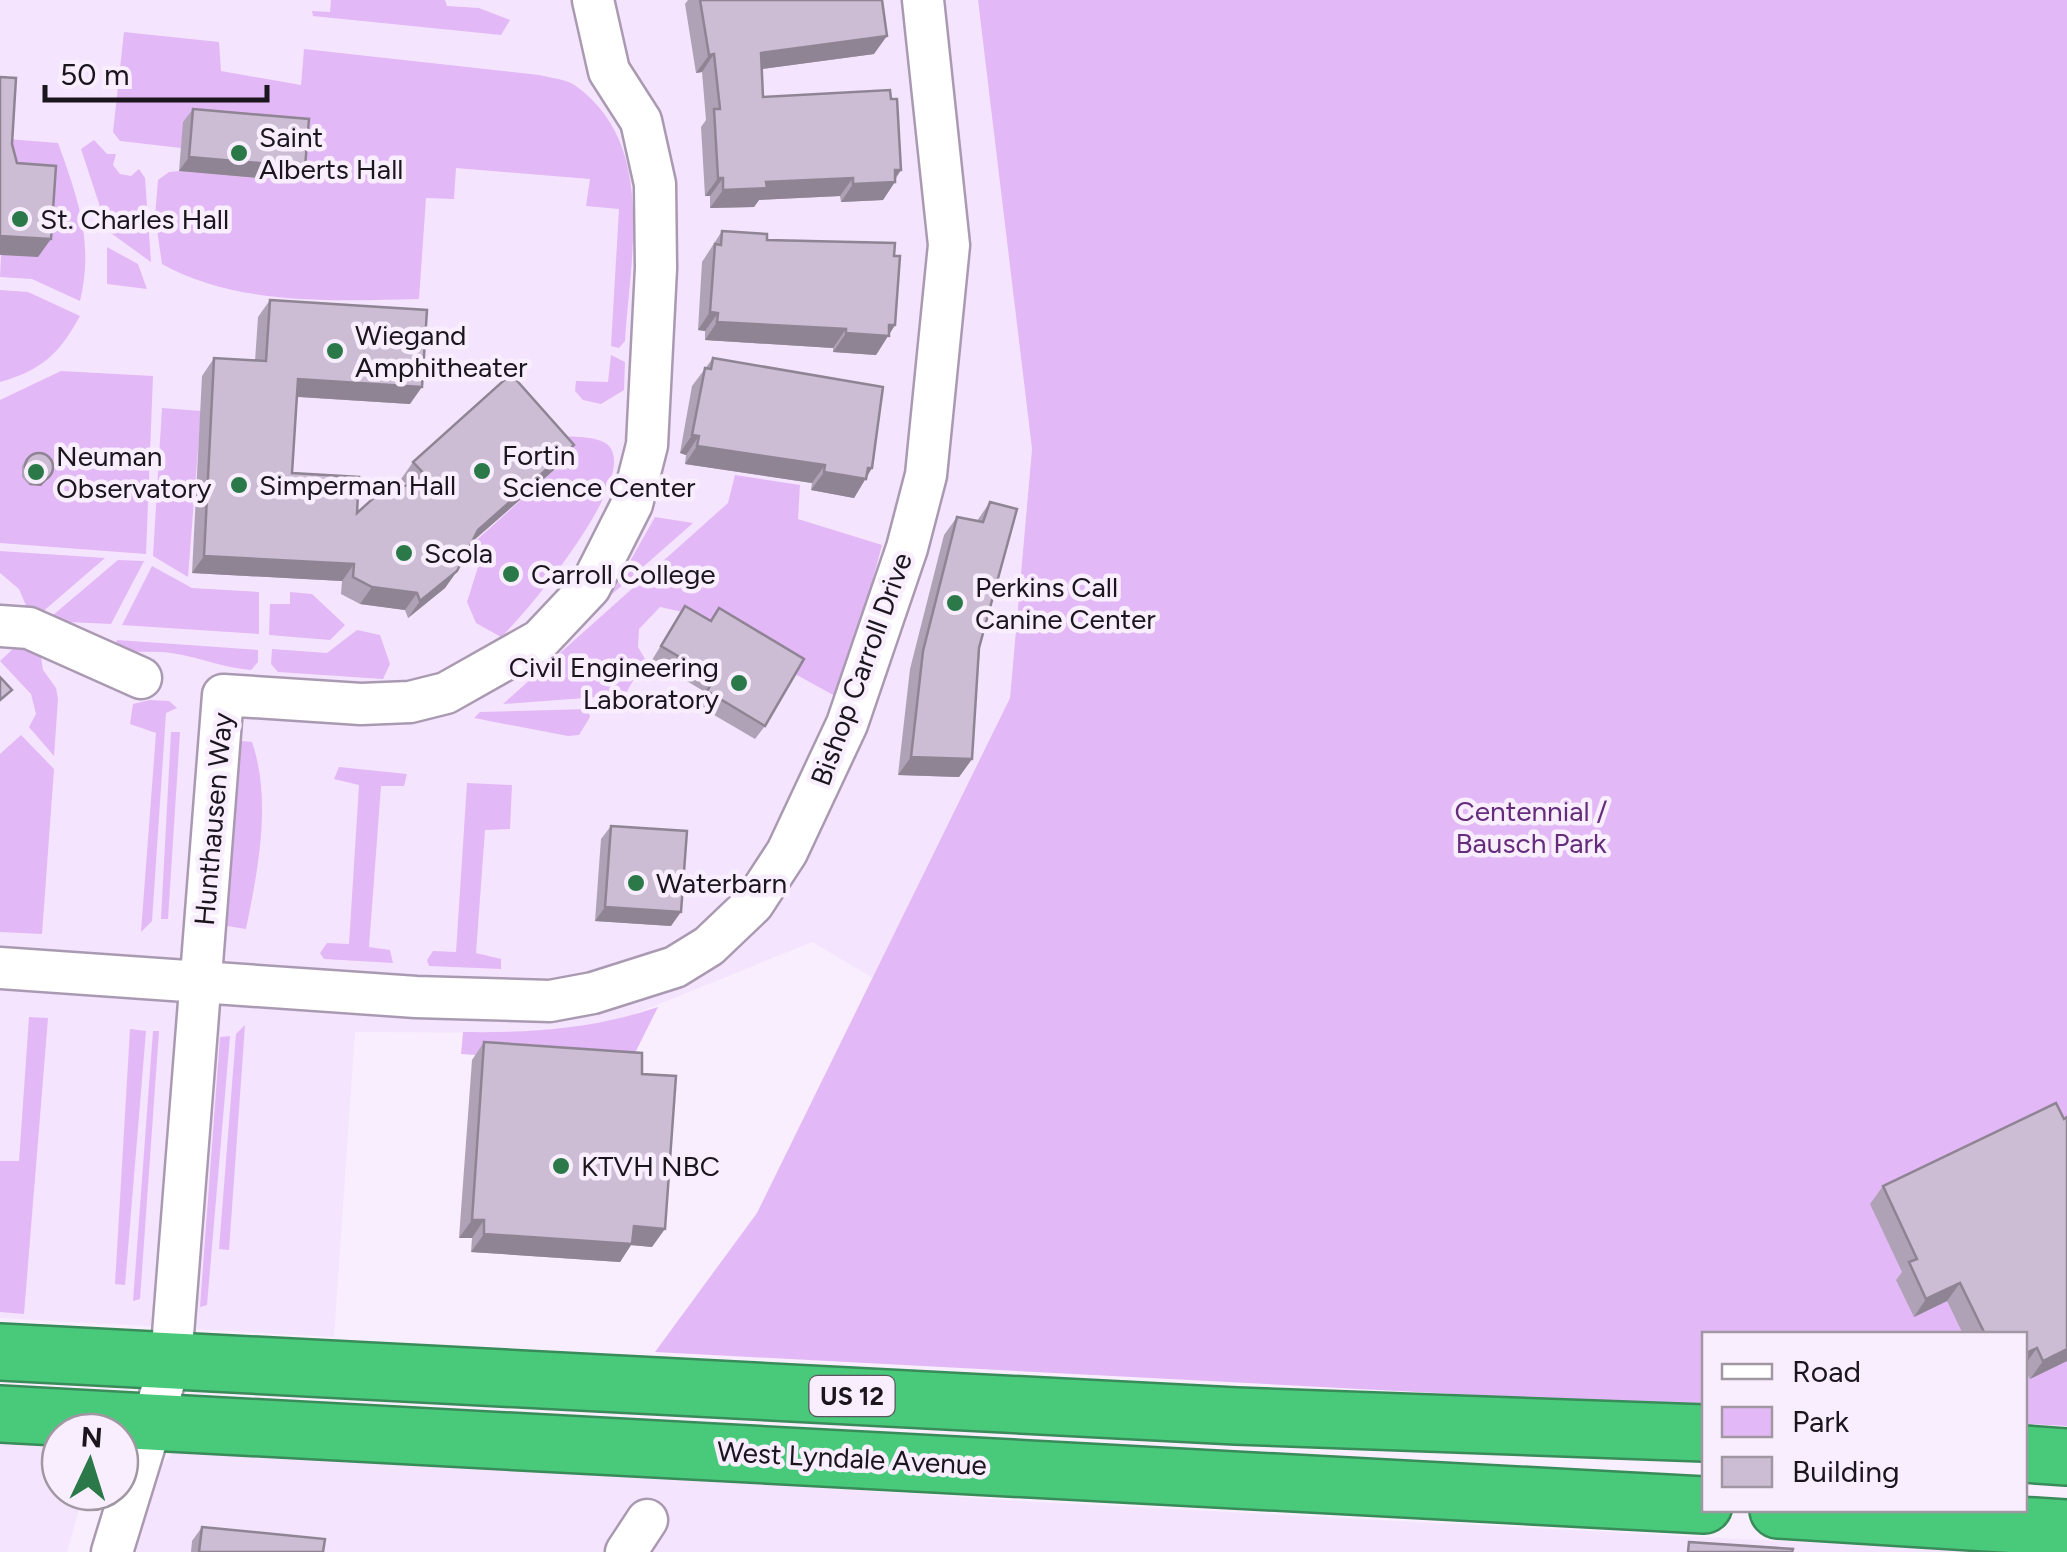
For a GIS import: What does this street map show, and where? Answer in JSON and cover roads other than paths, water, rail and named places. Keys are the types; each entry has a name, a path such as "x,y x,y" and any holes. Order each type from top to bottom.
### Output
{"highway":[{"name":"US 12","path":"0,1352 1181,1413 1702,1434"},
{"name":"West Lyndale Avenue","path":"0,1414 1702,1505"},
{"path":"2027,1454 2067,1457"},
{"path":"1810,1512 2067,1528"}],"street":[{"name":"Hunthausen Way","path":"112,1552 171,1360 223,695 361,704 410,702 446,694 540,640 590,587 632,504 648,445 656,288 655,184 641,121 609,71 593,0"},
{"name":"Bishop Carroll Drive","path":"0,968 416,997 550,1001 593,993 674,967 709,946 753,904 787,852 847,724 906,548 926,475 949,245 922,0"},
{"path":"0,626 30,628 141,678"}],"place":[{"name":"Saint Alberts Hall","path":"239,153"},
{"name":"St. Charles Hall","path":"20,219"},
{"name":"Wiegand Amphitheater","path":"335,351"},
{"name":"Fortin Science Center","path":"482,471"},
{"name":"Neuman Observatory","path":"36,472"},
{"name":"Simperman Hall","path":"239,485"},
{"name":"Scola","path":"404,553"},
{"name":"Carroll College","path":"511,574"},
{"name":"Perkins Call Canine Center","path":"955,603"},
{"name":"Civil Engineering Laboratory","path":"739,683"},
{"name":"Waterbarn","path":"636,883"},
{"name":"KTVH NBC","path":"561,1166"}],"park label":[{"name":"Centennial / Bausch Park","path":"1531,827"}]}
